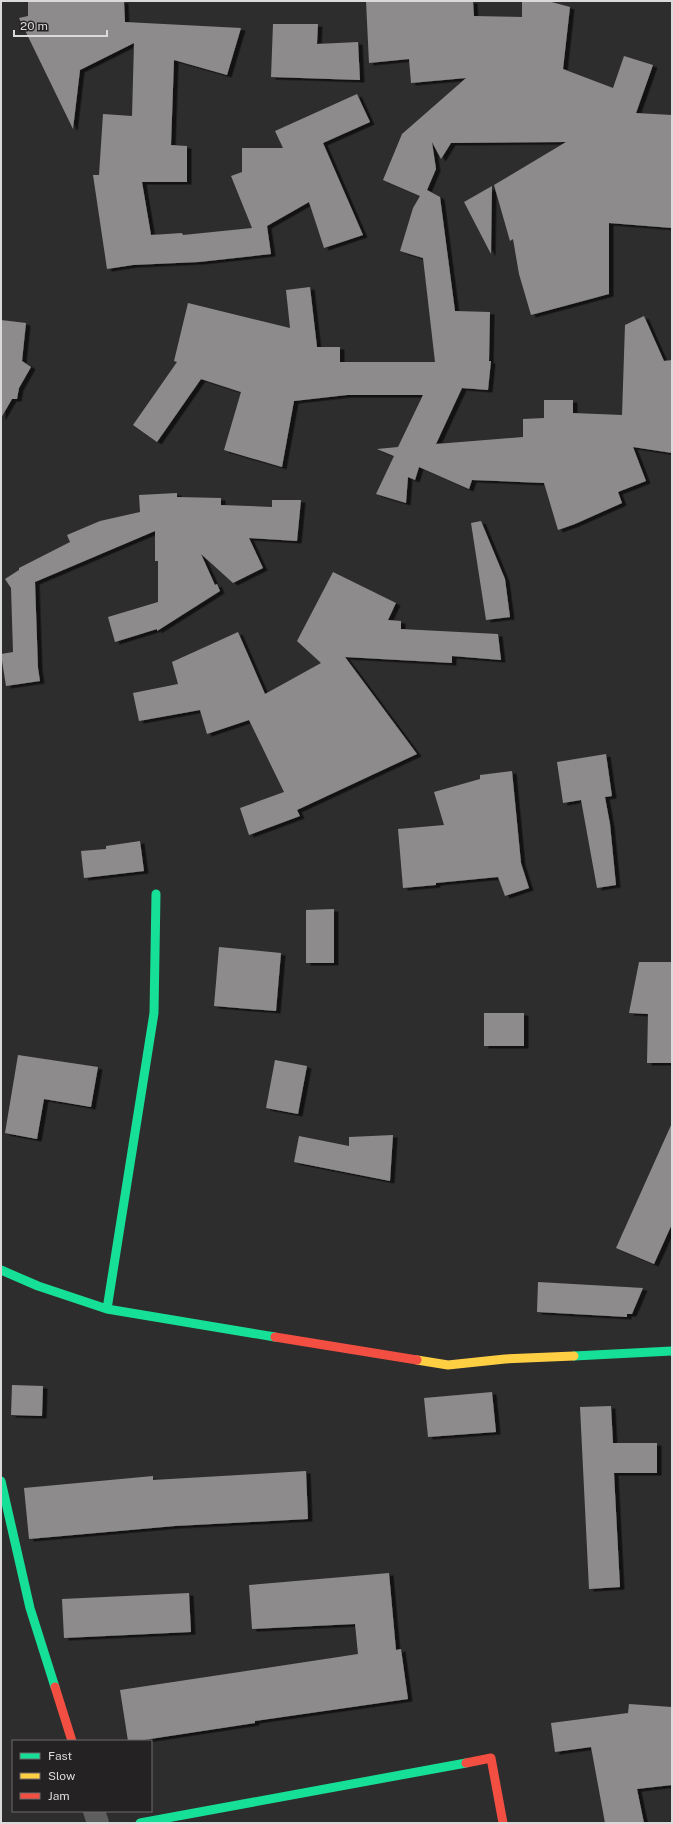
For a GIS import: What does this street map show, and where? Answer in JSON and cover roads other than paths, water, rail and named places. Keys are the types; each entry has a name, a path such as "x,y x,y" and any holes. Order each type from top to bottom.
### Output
{"street":[{"path":"107,1309 154,1013 156,894"},
{"path":"1,1270 38,1286 107,1309 448,1365 505,1359 672,1351"},
{"path":"1,1481 30,1608 72,1740"},
{"path":"140,1823 491,1758 503,1823"},
{"path":"94,1812 98,1823"}]}
